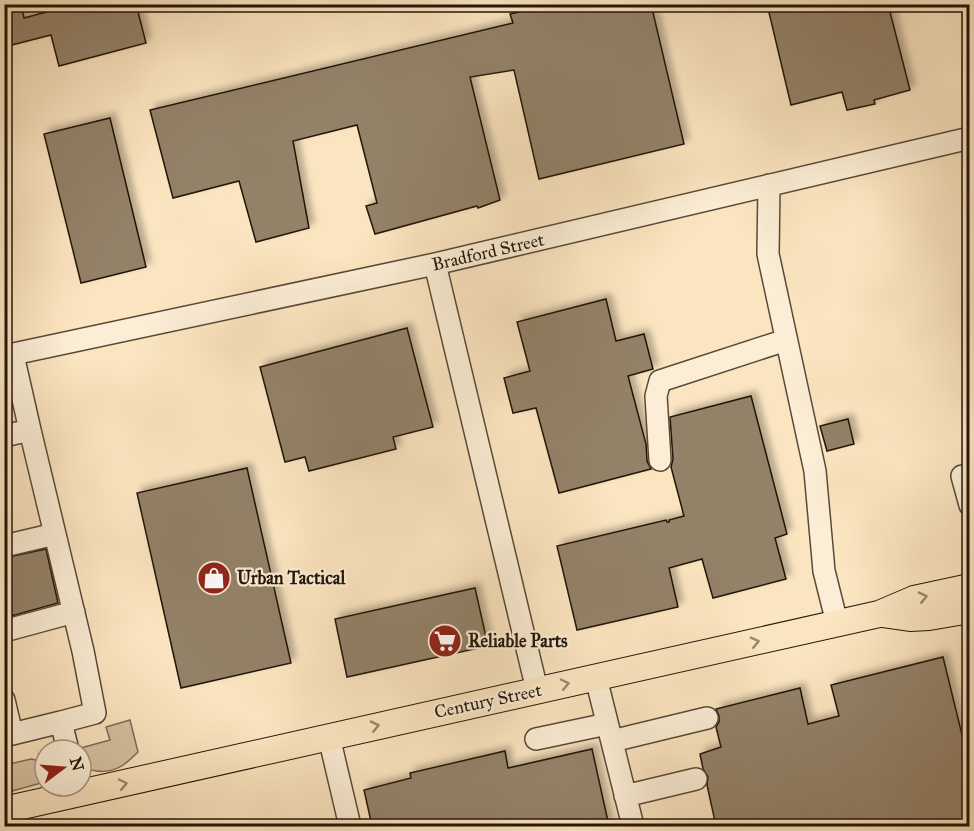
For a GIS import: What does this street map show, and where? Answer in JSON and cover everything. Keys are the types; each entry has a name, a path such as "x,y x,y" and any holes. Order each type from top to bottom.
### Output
{"main road":[{"name":"Century Street","path":"93,787 329,737 879,614 914,599 969,587"},
{"path":"879,614 909,618 969,610"},
{"name":"Century Street","path":"4,810 48,798"}],"street":[{"name":"Bradford Street","path":"9,356 435,264 969,138"},
{"path":"769,185 768,254 815,471 824,571 837,623"},
{"path":"435,264 537,690"},
{"path":"660,460 656,396 660,381 786,340"},
{"path":"4,700 8,735 95,713 84,651 30,430 9,356"},
{"path":"4,436 30,430"},
{"path":"962,476 969,505"},
{"path":"4,546 55,534"},
{"path":"4,631 74,612"},
{"path":"596,678 633,826"},
{"path":"536,739 609,733 707,718"},
{"path":"61,722 65,738"},
{"path":"329,737 350,826"},
{"path":"625,796 696,779"}],"shaded area":[{"path":"130,720 138,752 119,768 108,771 93,770 93,745 110,740 106,727"},
{"path":"33,759 33,785 5,793 5,765"}],"building":[{"path":"4,4 21,4 24,18 76,4 136,4 146,43 59,66 51,35 4,47"},
{"path":"554,4 651,4 684,144 539,179 514,70 470,77 500,200 478,208 477,206 375,234 366,206 377,203 357,125 293,141 309,228 256,242 239,181 173,198 150,110 513,23 510,14"},
{"path":"767,4 888,4 910,90 874,100 875,104 847,110 842,92 791,105"},
{"path":"110,118 146,267 81,283 44,134"},
{"path":"606,299 616,341 644,334 653,369 628,376 646,444 647,461 651,469 559,493 536,408 513,413 504,378 530,371 517,322"},
{"path":"407,328 433,427 393,437 396,449 309,471 305,457 285,462 260,367"},
{"path":"751,396 787,534 775,538 786,579 713,598 702,559 669,568 678,607 577,630 557,546 666,520 669,522 669,520 684,516 671,467 673,459 670,417"},
{"path":"848,419 854,444 827,451 820,426"},
{"name":"Urban Tactical","path":"247,468 291,663 181,688 137,493"},
{"path":"46,549 58,603 4,618 4,558"},
{"path":"475,588 488,646 347,677 335,619"},
{"path":"943,657 964,743 969,742 969,826 716,826 707,785 708,777 703,769 700,754 721,747 716,727 719,716 716,709 800,688 808,724 839,716 831,685"},
{"path":"592,749 609,826 372,826 364,790 411,778 410,773 505,751 508,768"}],"place":[{"name":"Urban Tactical","path":"214,578"},
{"name":"Reliable Parts","path":"445,641"}]}
